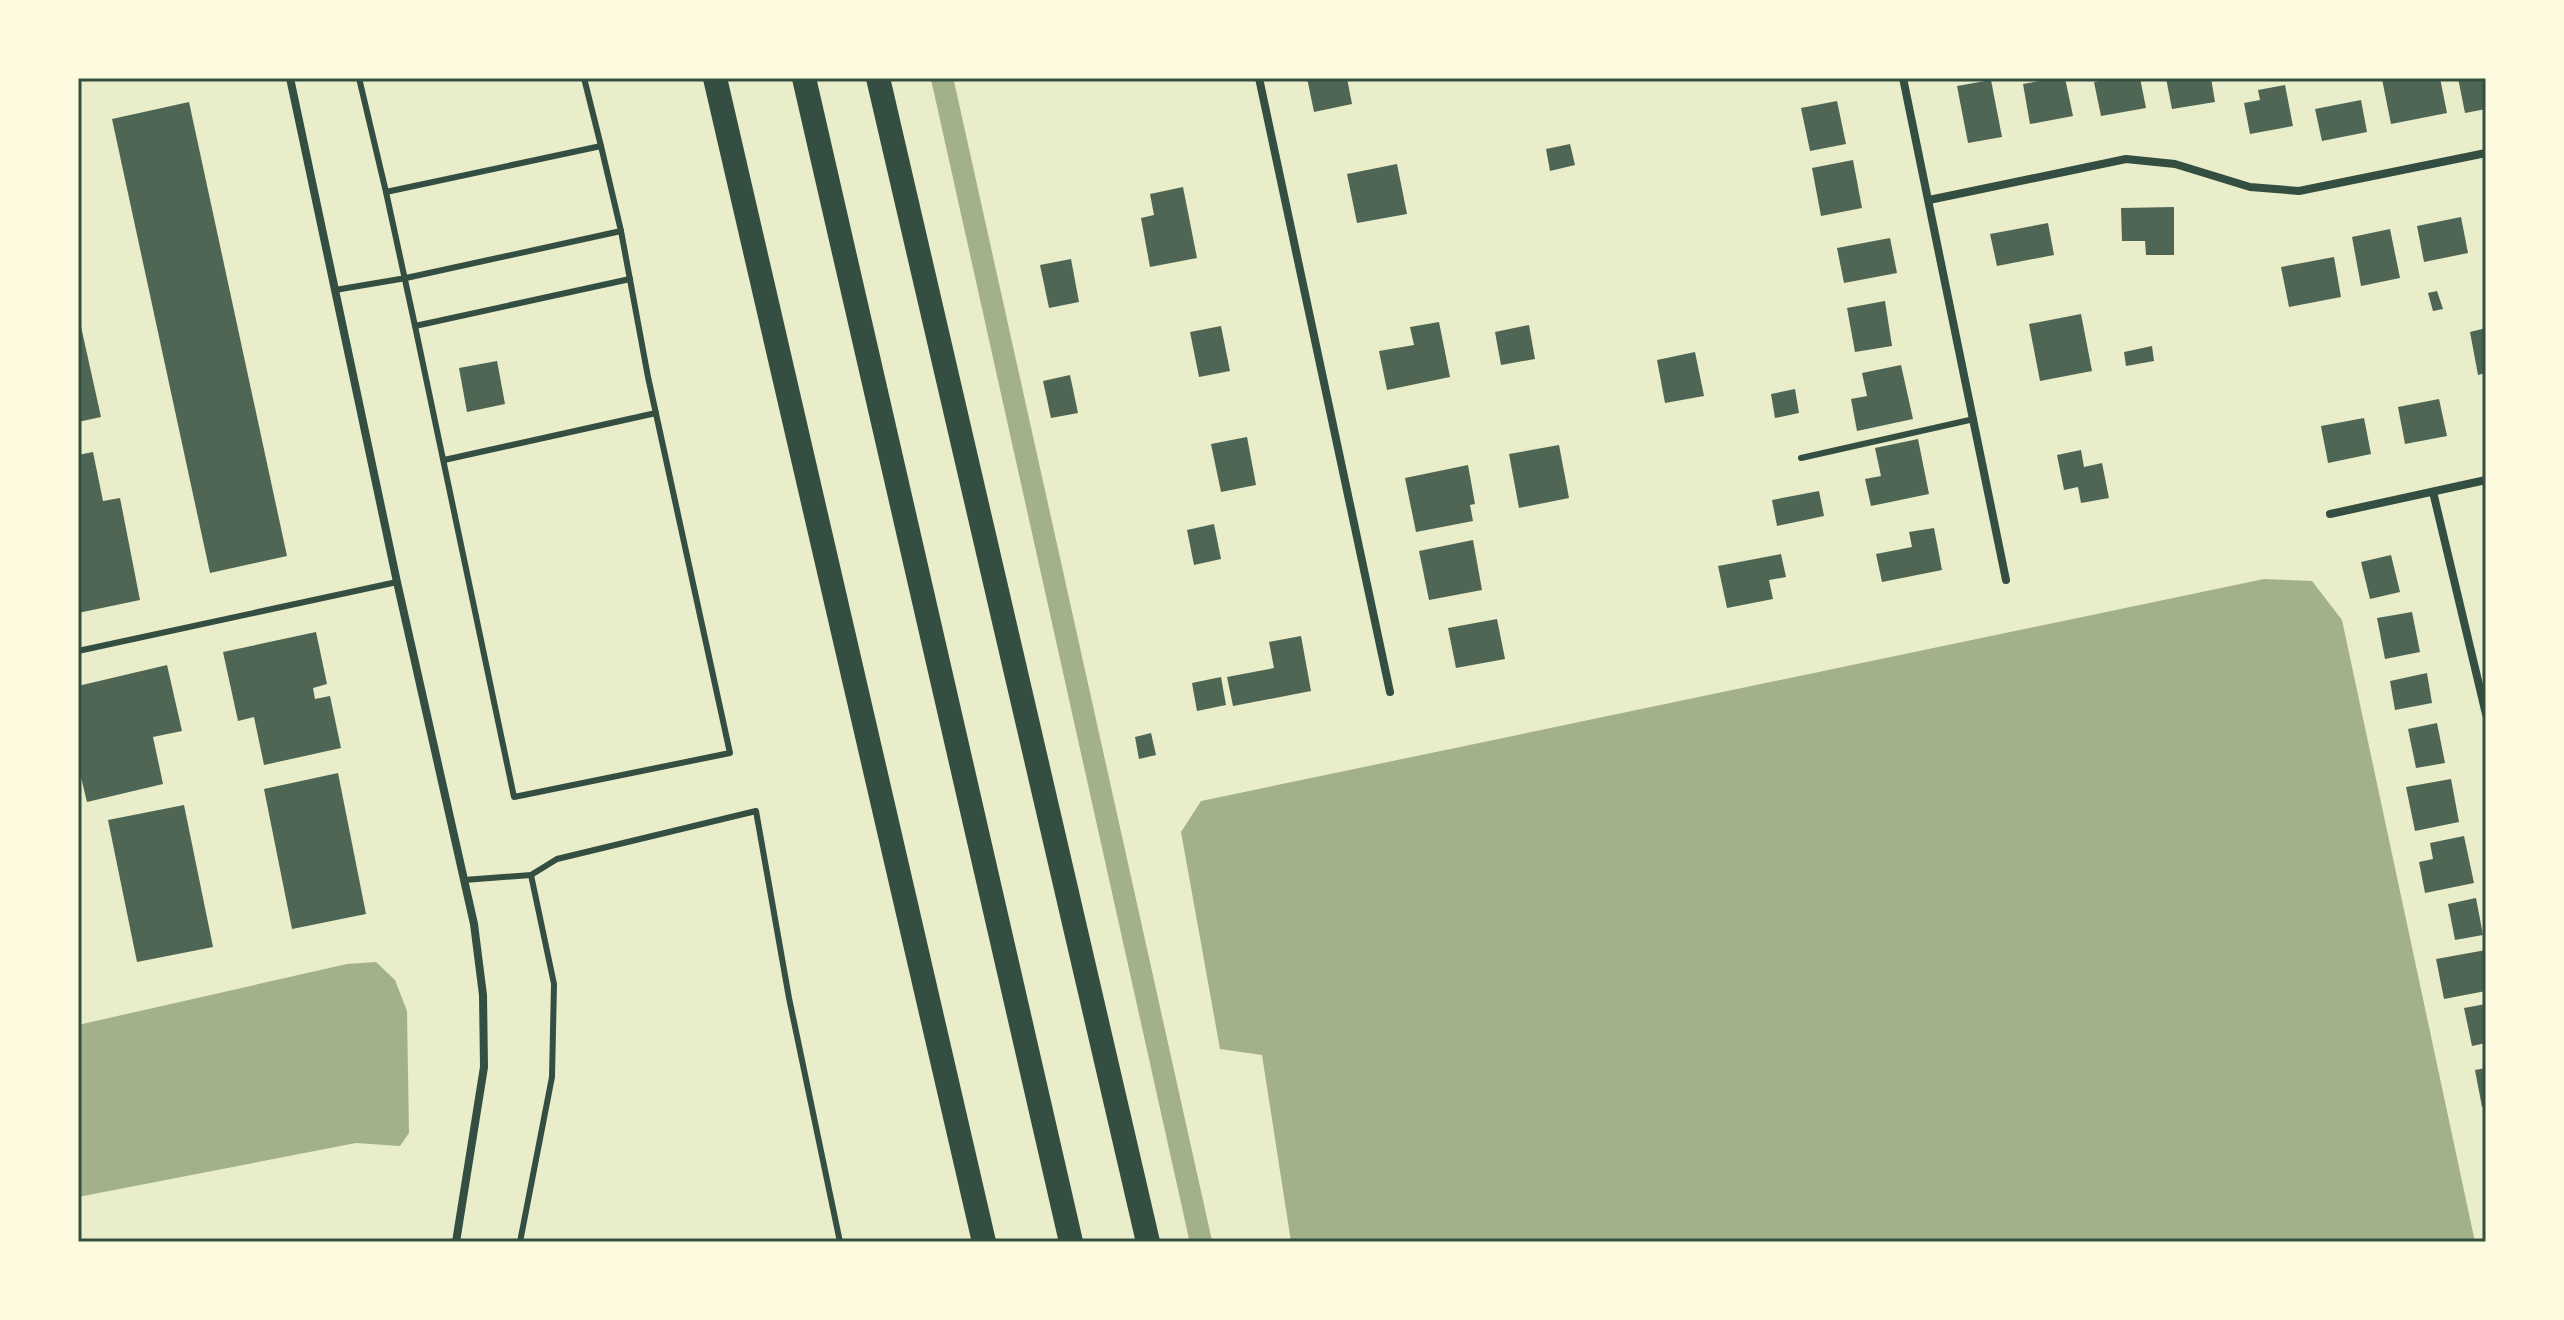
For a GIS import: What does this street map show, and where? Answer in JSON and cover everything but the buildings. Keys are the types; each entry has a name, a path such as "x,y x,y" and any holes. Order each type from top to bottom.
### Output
{"highway":[{"path":"715,78 984,1242"},
{"path":"804,78 1071,1242"},
{"path":"878,78 1148,1242"}],"street":[{"path":"290,78 397,582 474,924 483,995 484,1067 456,1242"},
{"path":"1259,78 1390,692"},
{"path":"1903,78 2006,580"},
{"path":"1929,200 2126,159 2175,164 2250,187 2299,191 2486,153"},
{"path":"2330,514 2486,480"},
{"path":"2433,492 2486,714"}],"lane":[{"path":"359,78 406,278 514,797 730,753 656,413 621,231 584,78"},
{"path":"386,192 601,146"},
{"path":"335,290 406,278 621,231"},
{"path":"415,326 630,279"},
{"path":"444,460 656,413"},
{"path":"1801,458 1974,419"},
{"path":"78,651 397,582"},
{"path":"464,880 531,875 557,859 756,811 789,998 840,1242"},
{"path":"520,1242 552,1077 554,984 531,875"}],"shaded area":[{"path":"2264,579 2312,581 2342,620 2475,1242 1291,1242 1262,1055 1220,1049 1181,832 1201,801"},
{"path":"376,962 395,980 407,1011 409,1133 400,1146 356,1143 78,1197 78,1025 347,964"}],"waterway":[{"path":"942,78 1201,1242"}]}
